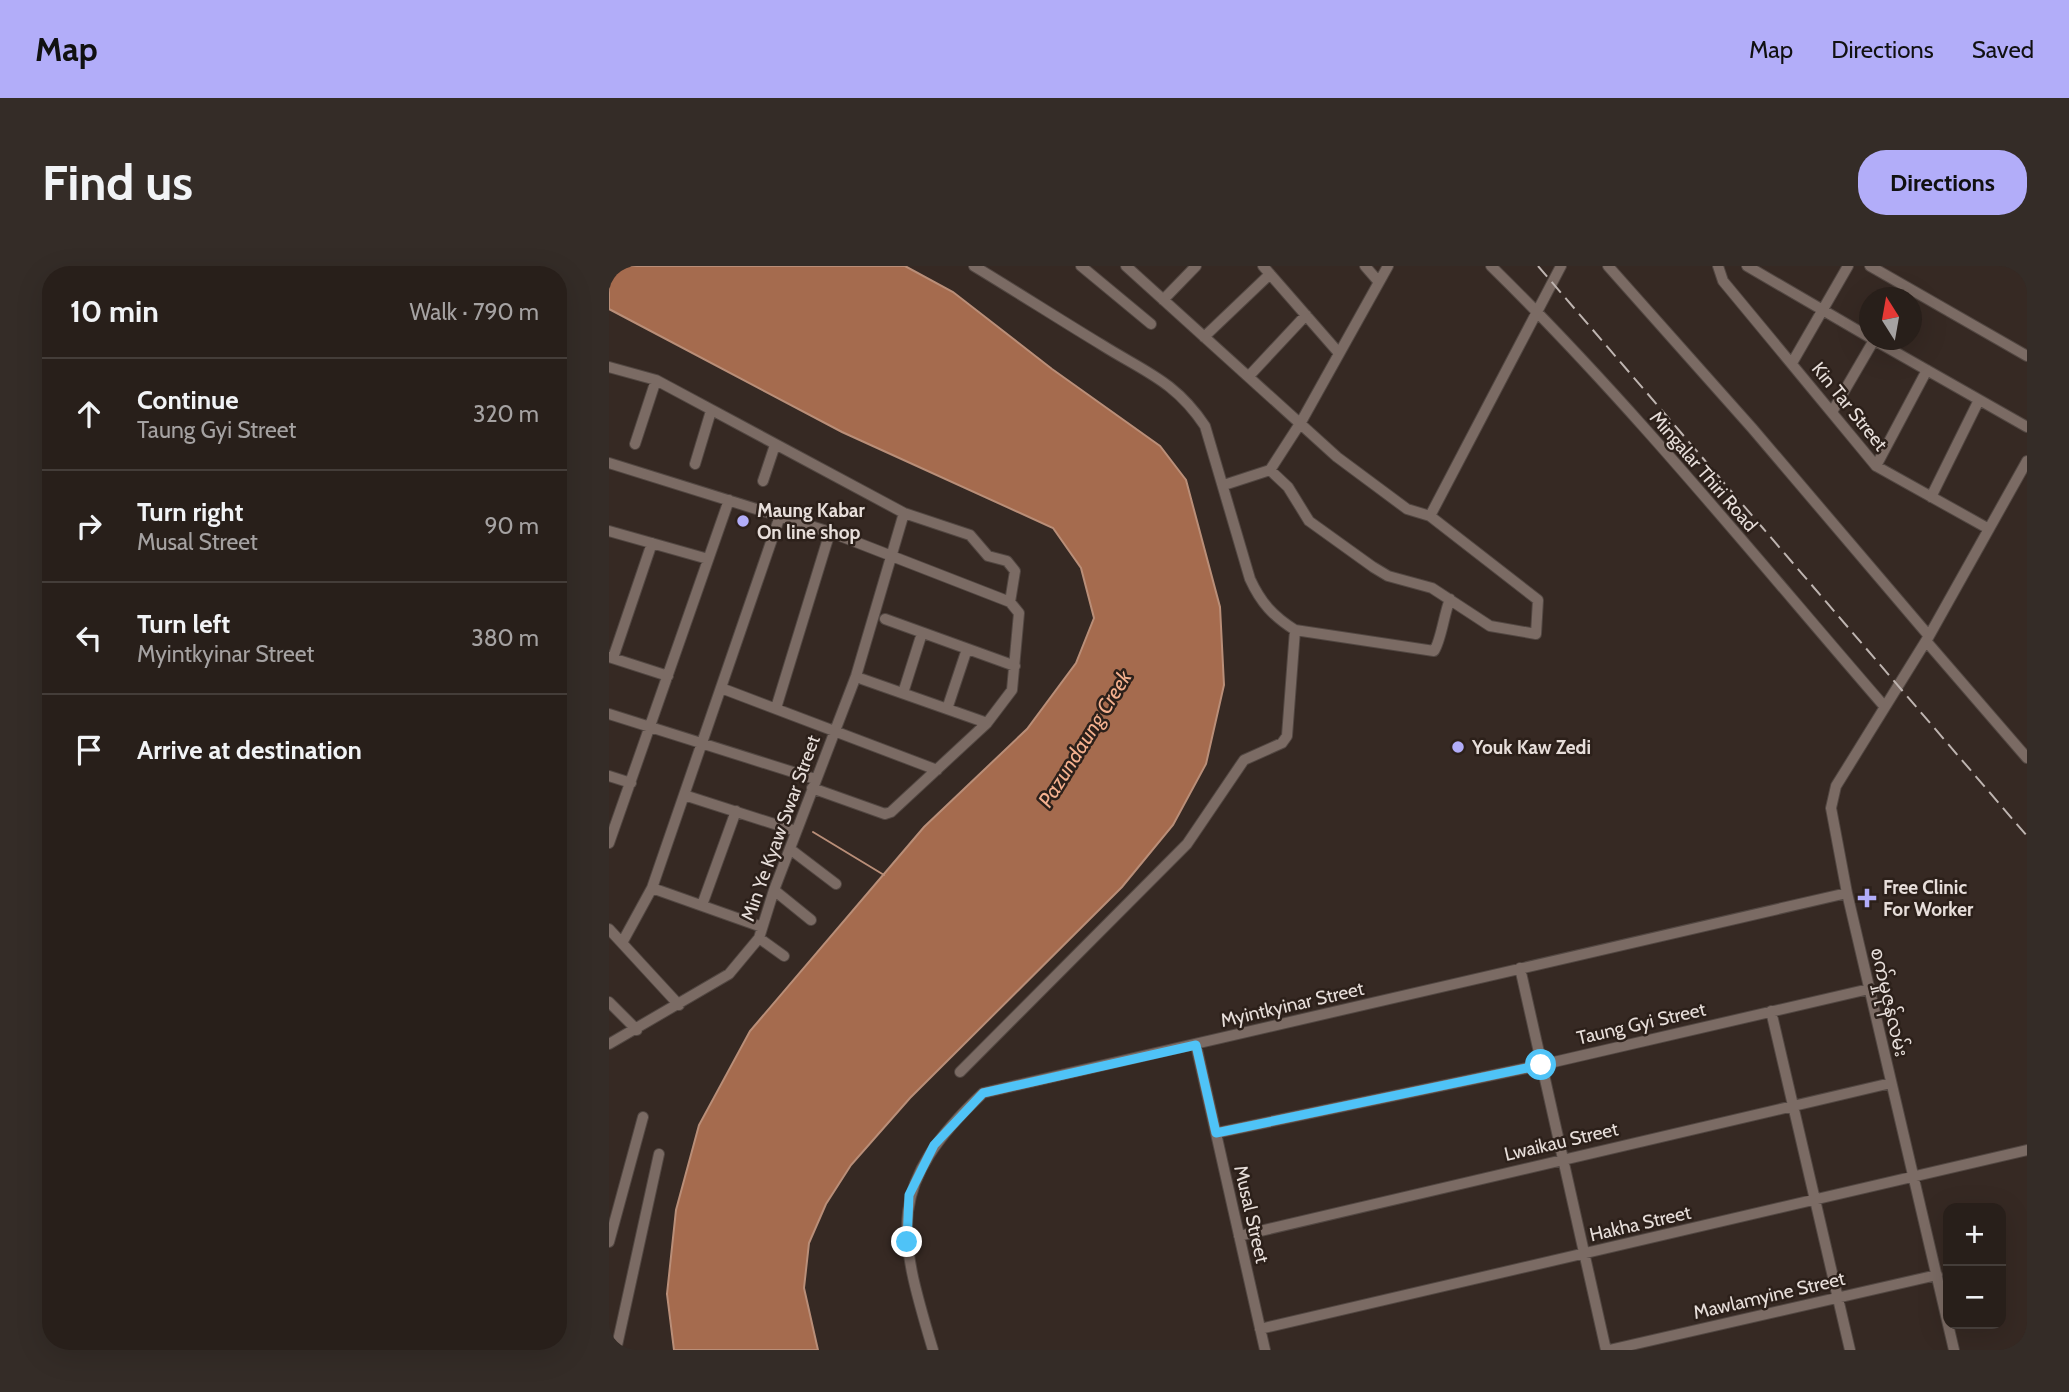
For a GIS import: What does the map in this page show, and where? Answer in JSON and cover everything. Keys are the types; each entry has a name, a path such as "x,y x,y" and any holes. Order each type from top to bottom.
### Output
{"street":[{"path":"974,266 1165,381 1205,426 1258,597 1268,610 1295,630 1434,651 1438,645 1441,619 1450,599"},
{"path":"1081,266 1151,324"},
{"path":"1126,266 1337,457 1407,509 1430,516 1538,600 1537,634 1490,626 1432,588 1388,576 1309,522 1288,487 1270,470"},
{"path":"1163,300 1196,266"},
{"path":"1364,266 1378,281"},
{"path":"1224,485 1270,470 1301,422 1388,266"},
{"name":"Mingalar Thiri Road","path":"1490,266 1539,313 1666,453 1884,706"},
{"path":"1430,516 1539,313 1561,266"},
{"path":"1608,266 1752,428 2027,758"},
{"name":"Kin Tar Street","path":"1718,266 1723,281 1876,466 1989,528"},
{"path":"1747,266 1859,331"},
{"path":"1792,363 1848,266"},
{"path":"1870,266 2027,356"},
{"path":"1204,337 1267,270 1338,352"},
{"path":"1249,376 1306,315"},
{"path":"1832,412 1868,350"},
{"path":"1892,350 2027,427"},
{"path":"609,367 656,380 904,513 970,535 988,556 1007,561 1015,574 1010,602"},
{"path":"1876,466 1927,370"},
{"path":"635,444 656,380"},
{"path":"1931,497 1979,400"},
{"path":"695,464 711,411"},
{"path":"763,481 775,445"},
{"name":"စက်မှုဇုန်လမ်း","path":"1954,1350 1847,893 1831,808 1832,797 1884,706 1928,639 2027,461"},
{"path":"609,463 894,554 1010,602 1019,613 1012,690 987,723 888,814 703,741 609,714"},
{"path":"609,843 729,500"},
{"name":"Min Ye Kyaw Swar Street","path":"609,1044 729,974 759,938 774,890 872,628 904,513"},
{"path":"623,941 652,888 780,516"},
{"path":"609,530 708,559"},
{"path":"776,708 830,532"},
{"path":"652,543 611,657 668,676"},
{"path":"885,619 1015,666"},
{"path":"960,1072 1187,844 1244,760 1282,743 1287,736 1295,630"},
{"path":"903,693 922,633"},
{"path":"947,709 967,649"},
{"path":"862,679 987,723"},
{"path":"722,688 835,729 937,771"},
{"path":"609,776 631,783"},
{"path":"684,795 796,831"},
{"path":"702,905 736,811"},
{"path":"790,849 836,884"},
{"path":"652,888 762,927"},
{"path":"774,890 811,920"},
{"name":"Myintkyinar Street","path":"933,1350 912,1276 906,1220 909,1195 934,1145 983,1093 1847,893"},
{"path":"609,929 623,941 679,1005"},
{"path":"759,938 784,956"},
{"path":"1520,968 1607,1350"},
{"name":"Taung Gyi Street","path":"1216,1133 1541,1065 1869,989"},
{"path":"609,1002 637,1030"},
{"path":"1771,1011 1850,1350"},
{"name":"Musal Street","path":"1196,1045 1265,1350"},
{"name":"Lwaikau Street","path":"1239,1236 1891,1083"},
{"path":"609,1241 643,1117"},
{"name":"Hakha Street","path":"1260,1329 2027,1150"},
{"path":"616,1350 659,1154"},
{"name":"Mawlamyine Street","path":"1607,1350 1937,1275"}],"water":[{"name":"Pazundaung Creek","path":"609,266 905,266 953,292 1052,369 1160,446 1186,480 1220,607 1224,685 1206,764 1173,825 1122,887 910,1098 851,1165 826,1204 809,1243 804,1288 818,1350 674,1350 667,1294 676,1210 699,1125 750,1031 924,827 1027,729 1076,663 1094,618 1081,568 1053,528 842,432 609,309"}],"waterway":[{"path":"813,832 884,875"}],"railway":[{"path":"1538,266 2027,836"}],"place":[{"name":"Maung Kabar On line shop","path":"743,521"},
{"name":"Youk Kaw Zedi","path":"1458,747"},
{"name":"Free Clinic For Worker","path":"1867,898"}],"route":[{"path":"907,1242 909,1195 934,1145 983,1093 1196,1045 1216,1133 1541,1065"}]}
